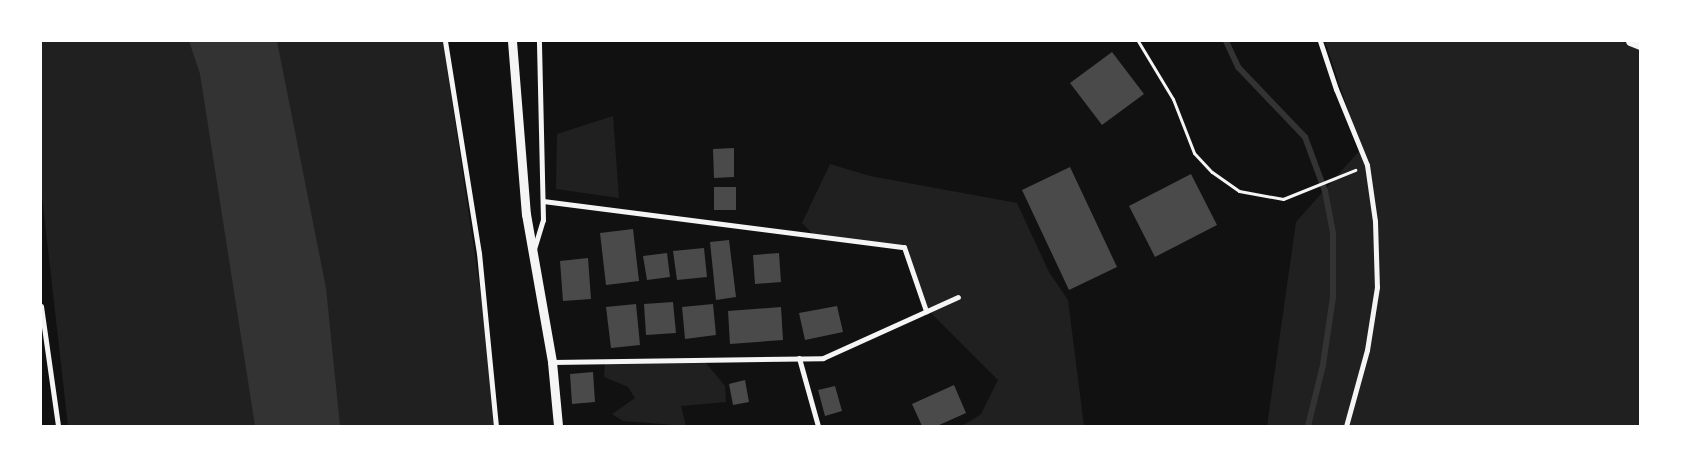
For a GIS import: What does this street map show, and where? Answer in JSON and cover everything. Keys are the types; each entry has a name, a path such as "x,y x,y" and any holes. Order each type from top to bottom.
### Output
{"street":[{"path":"445,41 479,253 496,426"},
{"path":"512,41 526,214 552,362 558,426"},
{"path":"533,252 543,220 539,41"},
{"path":"1320,41 1336,89 1367,165 1375,221 1377,287 1367,350 1346,426"},
{"path":"1630,41 1640,45"},
{"path":"543,201 904,247 926,311"},
{"path":"552,362 823,358 958,297"},
{"path":"41,306 58,426"},
{"path":"799,358 818,426"}],"path":[{"path":"1138,41 1173,98 1194,152 1212,172 1239,191 1283,199 1367,165"}],"shaded area":[{"path":"41,41 443,41 492,370 496,426 68,426 41,187"},
{"path":"189,41 277,41 326,288 340,426 255,426 200,74"},
{"path":"1325,41 1640,41 1640,426 1267,426 1296,222 1361,149"},
{"path":"613,116 619,198 556,189 557,134"},
{"path":"830,164 870,176 1017,203 1049,272 1068,300 1084,426 962,426 981,414 998,380 924,306 904,247 815,236 802,223"},
{"path":"605,361 706,363 725,386 726,402 681,406 686,426 623,421 612,414 635,398 628,387 604,377"}],"building":[{"path":"1112,52 1144,94 1102,125 1070,83"},
{"path":"734,148 734,177 714,178 713,149"},
{"path":"1070,167 1117,267 1069,290 1022,190"},
{"path":"1191,174 1217,225 1155,257 1129,206"},
{"path":"714,187 736,187 736,210 714,210"},
{"path":"633,229 639,281 606,285 600,233"},
{"path":"729,240 736,297 716,300 710,242"},
{"path":"704,248 707,277 677,280 673,251"},
{"path":"667,253 670,277 647,280 643,256"},
{"path":"779,253 781,282 755,284 753,255"},
{"path":"588,258 591,299 563,301 560,261"},
{"path":"673,302 676,333 646,335 644,304"},
{"path":"636,304 640,345 611,348 606,307"},
{"path":"713,304 716,335 685,339 682,307"},
{"path":"837,306 843,332 805,340 799,313"},
{"path":"781,307 783,340 730,344 728,311"},
{"path":"593,372 595,402 572,404 570,374"},
{"path":"745,380 749,402 733,405 729,384"},
{"path":"954,385 966,413 937,426 922,426 912,404"},
{"path":"835,386 842,411 825,416 818,390"}],"waterway":[{"path":"1226,41 1238,67 1305,137 1325,191 1333,233 1333,297 1323,365 1308,426"}]}
